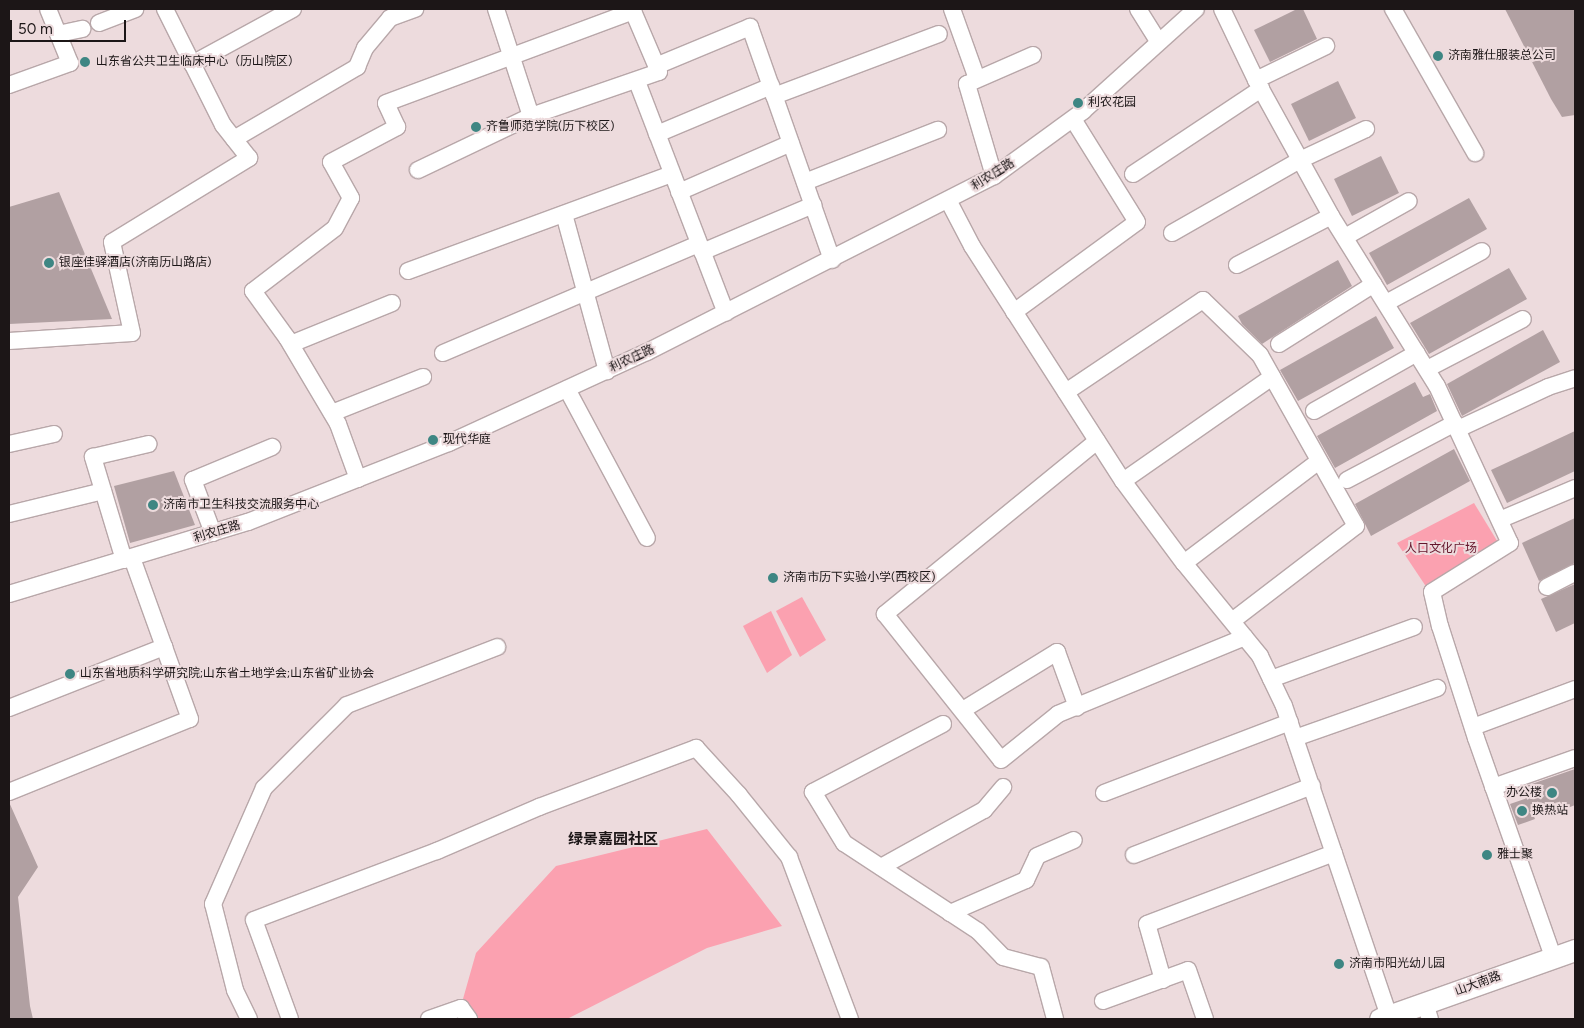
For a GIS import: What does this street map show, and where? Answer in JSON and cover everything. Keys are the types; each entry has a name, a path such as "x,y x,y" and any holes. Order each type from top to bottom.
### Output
{"main road":[{"name":"山大南路","path":"1385,1018 1428,1011 1554,957 1575,950"}],"street":[{"path":"9,85 70,62 48,9"},
{"path":"99,23 135,9"},
{"path":"9,341 132,333 112,242 249,158 223,125 165,9"},
{"path":"192,64 293,9"},
{"path":"234,139 357,67 365,48 390,18 415,9"},
{"path":"496,9 531,116"},
{"path":"952,9 977,79"},
{"path":"1138,9 1156,38"},
{"name":"利农庄路","path":"9,594 213,533 358,479 449,443 607,371 726,313 994,176 1073,119 1196,9"},
{"path":"1222,9 1258,85 1331,216 1427,369 1457,426 1510,543 1432,592 1473,727 1554,957"},
{"path":"1393,9 1475,153"},
{"path":"358,479 338,424 291,344 253,291 335,228 351,198 330,162 397,127 386,102 632,10 659,72 531,116 418,170"},
{"path":"656,66 750,27 832,260"},
{"path":"58,34 82,29"},
{"path":"657,134 939,34"},
{"path":"1133,174 1258,85 1326,46"},
{"path":"994,176 967,84 1033,55"},
{"path":"638,84 726,313"},
{"path":"1014,312 1137,222 1073,119"},
{"path":"805,182 938,130"},
{"path":"1172,233 1300,160 1366,130"},
{"path":"679,192 791,143"},
{"path":"408,271 672,174"},
{"path":"948,200 972,246 1123,481 1184,563 1260,656 1290,722 1334,853 1385,1018"},
{"path":"1345,237 1409,201"},
{"path":"443,353 586,292 813,205"},
{"path":"564,214 607,371"},
{"path":"1237,264 1331,216"},
{"path":"1386,303 1482,251"},
{"path":"1279,344 1374,284"},
{"path":"1066,392 1203,300 1260,355 1356,526 1232,621"},
{"path":"291,344 392,303"},
{"path":"1427,369 1523,320"},
{"path":"1314,411 1417,353"},
{"path":"332,414 423,377"},
{"path":"1123,481 1272,378"},
{"path":"1347,480 1457,426 1548,387 1573,383"},
{"path":"567,389 647,538"},
{"path":"9,444 54,434"},
{"path":"1097,441 885,614 1002,760 1058,714 1245,637"},
{"path":"9,792 190,719 164,647 128,559 103,491 93,457 149,444"},
{"path":"213,533 193,480 272,447"},
{"path":"1184,563 1319,461"},
{"path":"1504,518 1575,488"},
{"path":"9,514 103,491"},
{"path":"1547,587 1575,573"},
{"path":"1271,679 1414,627"},
{"path":"9,708 164,647"},
{"path":"250,1019 235,990 214,904 264,788 347,705 497,647"},
{"path":"966,708 1056,652 1077,706"},
{"path":"1295,738 1438,688"},
{"path":"1473,727 1575,689"},
{"path":"1104,793 1290,722"},
{"path":"943,724 813,792 844,843 978,931 1003,957 1041,967 1055,1019"},
{"path":"290,1019 254,920 437,851 539,807 696,748 739,796 788,857 850,1019"},
{"path":"1494,787 1575,758"},
{"path":"1134,855 1312,786"},
{"path":"880,867 984,810 1003,788"},
{"path":"950,913 1026,880 1037,856 1074,840"},
{"path":"1163,980 1147,924 1334,853"},
{"path":"1103,1001 1188,970 1205,1019"},
{"path":"429,1019 461,1008 469,1019"}],"green space":[{"name":"人口文化广场","path":"1474,503 1499,544 1427,588 1397,543"},
{"path":"802,597 826,640 800,657 776,611"},
{"path":"771,611 792,655 767,673 743,626"},
{"path":"707,829 782,926 707,948 567,1019 424,1019 461,1006 476,953 556,866"}],"building":[{"path":"1297,9 1303,9 1317,39 1270,62 1254,30"},
{"path":"1505,9 1575,9 1575,115 1562,117"},
{"path":"1338,81 1356,118 1309,141 1291,104"},
{"path":"1381,156 1399,193 1352,216 1334,179"},
{"name":"银座佳驿酒店(济南历山路店)","path":"59,192 112,319 9,324 9,207"},
{"path":"1469,198 1487,229 1387,285 1369,253"},
{"path":"1338,260 1352,286 1262,344 1242,324 1238,316"},
{"path":"1509,268 1527,299 1429,354 1410,323"},
{"path":"1376,316 1394,348 1298,401 1280,370"},
{"path":"1543,330 1560,362 1462,416 1447,384"},
{"path":"1415,382 1423,397 1430,394 1437,411 1335,468 1317,436"},
{"path":"1575,431 1575,471 1507,503 1491,470"},
{"path":"1454,449 1470,481 1371,536 1355,504"},
{"name":"济南市卫生科技交流服务中心","path":"174,471 195,525 130,543 114,486"},
{"path":"1575,518 1575,563 1539,581 1522,543"},
{"path":"1575,584 1575,623 1556,632 1541,599"},
{"name":"办公楼","path":"1575,769 1575,805 1558,812 1555,803 1532,811 1535,819 1518,825 1510,804 1530,797 1526,786"},
{"path":"9,802 38,867 18,897 33,1019 9,1019"}],"place":[{"name":"济南雅仕服装总公司","path":"1438,56"},
{"name":"山东省公共卫生临床中心（历山院区）","path":"85,62"},
{"name":"利农花园","path":"1078,103"},
{"name":"齐鲁师范学院(历下校区)","path":"476,127"},
{"name":"银座佳驿酒店(济南历山路店)","path":"49,263"},
{"name":"现代华庭","path":"433,440"},
{"name":"济南市卫生科技交流服务中心","path":"153,505"},
{"name":"济南市历下实验小学(西校区)","path":"773,578"},
{"name":"山东省地质科学研究院;山东省土地学会;山东省矿业协会","path":"70,674"},
{"name":"办公楼","path":"1552,793"},
{"name":"换热站","path":"1522,811"},
{"name":"雅士聚","path":"1487,855"},
{"name":"济南市阳光幼儿园","path":"1339,964"}],"district":[{"name":"绿景嘉园社区","path":"613,840"}]}
